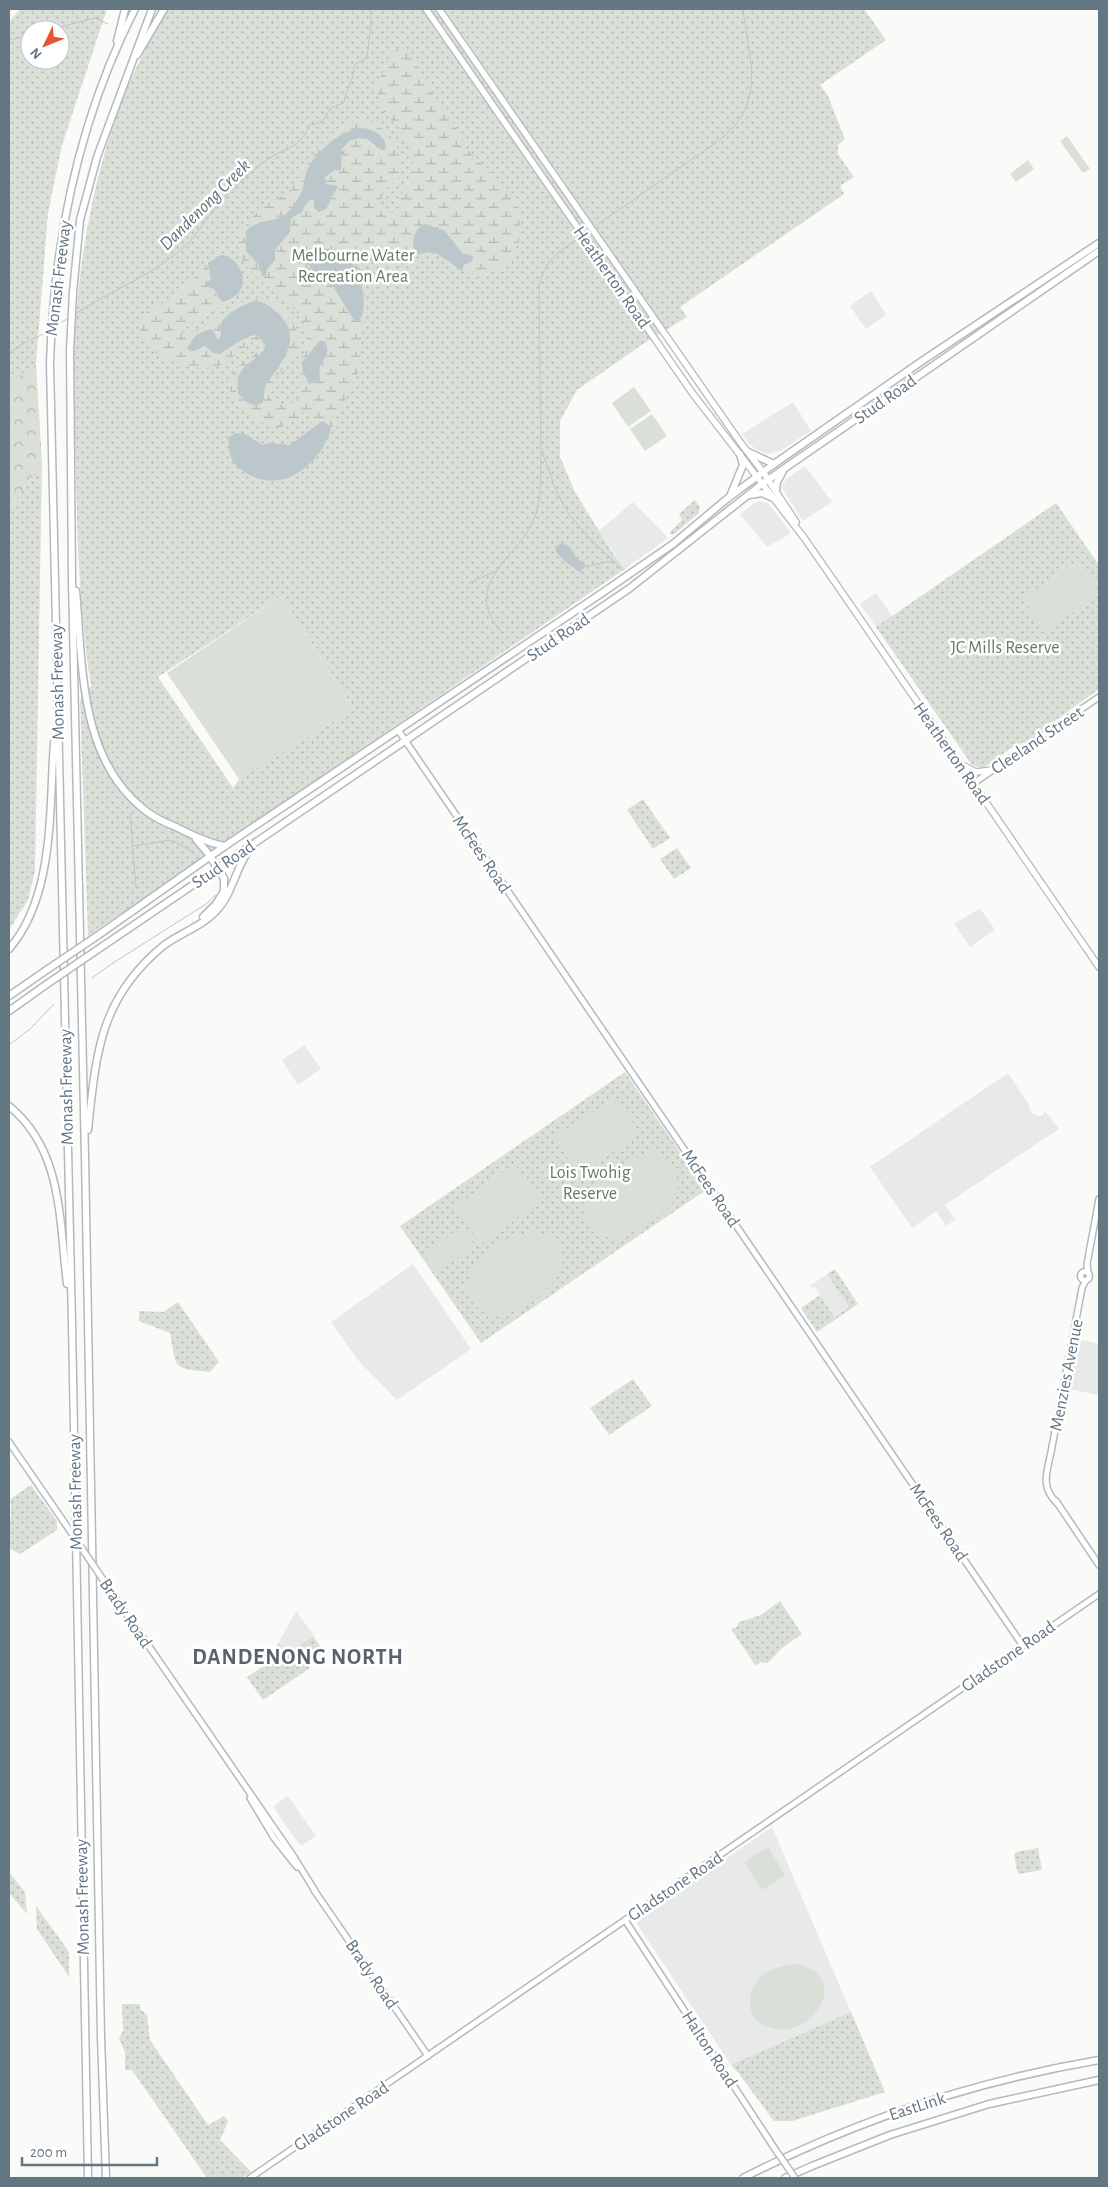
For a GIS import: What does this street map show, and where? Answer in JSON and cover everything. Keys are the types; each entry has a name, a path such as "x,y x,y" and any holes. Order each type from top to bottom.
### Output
{"highway":[{"path":"113,57 125,9"},
{"name":"Monash Freeway","path":"88,2178 72,1324 50,363 52,306 57,260 71,187 102,81 135,9"},
{"name":"Monash Freeway","path":"106,2178 101,2027 72,545 70,350 72,292 80,220 97,157 152,9"},
{"path":"130,66 164,9"},
{"name":"Stud Road","path":"9,996 225,846 673,544 757,476 967,331 1099,243"},
{"name":"Stud Road","path":"9,1011 257,840 630,588 762,484 1099,251"},
{"path":"967,331 975,338"},
{"path":"748,452 774,464"},
{"path":"731,496 743,469 740,454"},
{"path":"748,496 762,493 774,494 783,470"},
{"path":"72,545 81,646 89,713 94,736 117,781 132,799 147,812 211,844 225,846"},
{"path":"9,949 27,923 36,903 43,874 48,836 58,707"},
{"path":"185,832 199,841 224,878 224,891 216,904 195,925"},
{"path":"85,1156 93,1078 103,1029 116,1000 139,970 164,946 217,911 225,900 242,862 257,840"},
{"path":"9,1106 24,1119 36,1134 46,1154 54,1180 72,1324"},
{"name":"EastLink","path":"742,2178 831,2138 930,2102 1014,2078 1099,2060"},
{"name":"EastLink","path":"785,2178 873,2141 989,2104 1099,2080"}],"main road":[{"name":"Heatherton Road","path":"426,9 692,394 762,484 774,494"},
{"name":"Heatherton Road","path":"439,9 673,347 763,472 774,494 1099,967"},
{"path":"655,340 664,334"},
{"path":"665,353 673,347"},
{"name":"Cleeland Street","path":"974,783 1099,698"},
{"name":"McFees Road","path":"398,730 1023,1646"},
{"path":"960,764 976,772 993,770"},
{"name":"Menzies Avenue","path":"1099,1199 1085,1272 1089,1277 1084,1279 1082,1288 1045,1476 1050,1495 1099,1565"},
{"name":"Brady Road","path":"9,1442 428,2056"},
{"name":"Gladstone Road","path":"250,2178 1099,1594"},
{"name":"Halton Road","path":"625,1920 795,2178"}],"shaded area":[{"path":"362,128 379,134 384,141 385,150 382,150 367,139 358,138 349,141 342,149 341,170 334,170 325,177 326,184 338,186 326,209 319,212 314,208 314,200 311,199 305,205 302,212 291,218 290,232 275,250 275,260 267,269 266,276 263,276 258,264 246,251 246,231 256,224 274,220 285,215 299,196 308,168 318,154 339,136 354,129"},
{"path":"426,224 445,231 462,253 473,256 472,261 464,265 462,271 438,254 427,252 416,255 413,247 414,237 419,228"},
{"path":"336,250 349,258 362,285 364,305 359,321 354,320 334,288 319,278 309,265 298,263 292,259 302,252"},
{"path":"221,255 231,259 239,267 243,278 243,284 238,294 222,302 214,289 204,283 211,280 208,263"},
{"path":"871,291 886,315 866,329 850,306"},
{"path":"255,301 274,309 286,323 290,332 290,341 284,358 266,385 263,402 256,406 248,403 239,395 238,378 245,367 266,347 260,338 252,335 220,354 213,353 205,346 194,351 187,348 196,335 210,329 219,339 221,336 220,326 223,320 241,307"},
{"path":"320,341 325,341 327,352 320,367 319,380 309,384 303,371 302,362"},
{"path":"793,402 811,431 782,450 767,454 749,444 742,434"},
{"path":"321,422 325,422 331,429 326,442 309,465 298,473 286,478 260,479 246,473 237,466 230,453 229,437 236,433 246,434 262,445 271,443 290,445"},
{"path":"805,466 832,502 803,521 782,488 786,479"},
{"path":"758,501 768,503 791,533 767,547 740,514"},
{"path":"633,502 668,538 625,569 599,531"},
{"path":"562,543 569,546 576,557 586,565 580,572 558,554 555,547"},
{"path":"876,593 892,616 876,627 860,604"},
{"path":"979,909 995,930 970,947 954,924"},
{"path":"304,1045 321,1069 298,1085 282,1060"},
{"path":"1008,1073 1029,1105 1031,1113 1042,1116 1045,1111 1059,1129 945,1205 955,1220 946,1226 936,1211 912,1228 870,1167"},
{"path":"413,1264 471,1349 397,1400 358,1360 331,1322"},
{"path":"827,1274 849,1307 835,1317 814,1286 812,1288 810,1286"},
{"path":"1078,1339 1099,1344 1099,1395 1069,1389"},
{"path":"296,1611 313,1636 287,1654 279,1642"},
{"path":"288,1796 316,1836 302,1845 299,1844 274,1808 275,1805"},
{"path":"772,1827 885,2092 792,2121 774,2121 731,2065 637,1924 637,1920"}],"green space":[{"path":"20,9 107,9 62,145 48,213 36,364 14,380 9,387 9,22"},
{"name":"Melbourne Water Recreation Area","path":"167,9 864,9 886,40 820,85 828,96 845,139 838,145 838,154 854,177 840,186 844,194 680,307 687,317 643,344 577,390 560,421 560,457 575,492 614,555 625,569 88,936 80,699 91,686 84,633 78,553 73,379 76,315 84,249 105,152 126,90","holes":["281,596 354,709 240,778 233,788 158,677"]},
{"path":"402,47 409,52 438,104 453,123 467,149 511,194 521,217 519,241 515,251 505,263 498,269 481,275 462,271 464,265 474,258 470,254 462,253 442,230 424,224 417,231 413,243 417,256 373,262 355,257 364,276 365,299 359,370 331,429 324,421 314,428 308,415 303,412 284,426 271,426 258,421 244,412 238,407 231,393 230,386 234,372 259,350 258,344 251,342 229,360 214,367 188,366 160,356 149,348 142,338 140,327 145,314 149,310 175,296 210,262 208,266 211,280 207,281 208,287 214,289 219,300 224,302 230,299 198,321 183,326 180,331 183,334 196,331 234,306 248,300 261,298 273,302 293,323 298,341 293,354 274,381 269,397 277,405 290,404 298,399 302,390 301,361 307,342 305,326 293,308 261,281 243,261 239,250 239,239 244,228 260,209 287,193 321,144 340,129 354,122 371,122 383,129 393,139 399,152 402,167 398,178 383,192 381,202 386,212 390,214 397,210 403,191 415,180 410,144 383,111 376,87 392,52","holes":["359,128 368,129 380,135 386,147 382,150 373,143 363,139 354,140 344,146 341,170 334,170 325,177 326,184 338,187 326,209 319,212 314,208 314,200 311,199 305,205 302,212 291,218 290,232 275,250 275,260 267,269 266,276 263,277 258,264 246,251 246,231 256,224 280,217 290,210 301,193 309,168 318,155 330,143 351,130","338,250 345,255 352,262 361,281 364,301 360,320 354,320 334,288 308,265 298,263 292,259 294,257","259,301 281,315 287,323 290,332 287,351 282,362 265,386 263,402 256,406 249,404 240,395 237,380 244,368 266,347 258,336 253,335 217,354 205,346 196,351 189,349 192,341 205,331 214,332 217,339 219,339 221,324 227,315 237,308","322,340 327,345 327,357 320,367 319,380 309,384 302,363"]},
{"path":"1067,136 1090,169 1083,173 1060,141"},
{"path":"1028,160 1034,169 1016,182 1010,174"},
{"path":"36,364 42,462 9,510 9,387 14,380"},
{"path":"634,387 651,411 628,427 612,403"},
{"path":"652,414 667,436 645,451 630,429"},
{"path":"42,462 35,871 28,900 9,930 9,510"},
{"path":"695,500 700,507 699,513 673,535 669,533 682,520 679,514"},
{"name":"JC Mills Reserve","path":"1056,503 1099,565 1099,689 1026,742 1009,749 982,768 972,765 876,627"},
{"path":"1078,560 1099,591 1099,594 1045,632 1022,599"},
{"path":"281,596 354,709 239,779 167,673"},
{"path":"643,799 670,838 653,849 627,810"},
{"path":"677,848 691,868 674,879 660,859"},
{"name":"Lois Twohig Reserve","path":"625,1072 706,1190 481,1343 400,1226"},
{"path":"616,1097 640,1134 579,1175 554,1137"},
{"path":"652,1151 667,1160 676,1174 678,1184 674,1200 663,1213 622,1237 611,1238 603,1236 592,1228 588,1221 586,1210 589,1199 606,1178 631,1161"},
{"path":"514,1164 541,1200 481,1244 454,1208"},
{"path":"462,1227 475,1246 437,1272 424,1253"},
{"path":"534,1232 554,1240 562,1252 561,1267 553,1282 540,1296 523,1307 505,1313 488,1313 475,1306 470,1299 467,1283 471,1271 477,1262 484,1254 503,1242 513,1237"},
{"path":"835,1269 858,1304 817,1332 801,1308 820,1295 835,1317 849,1307 827,1274"},
{"path":"178,1302 219,1362 210,1372 182,1368 176,1361 170,1333 139,1321 139,1311 163,1312"},
{"path":"633,1379 652,1406 609,1435 590,1408"},
{"path":"31,1485 57,1521 57,1530 20,1554 9,1548 11,1504 9,1500"},
{"path":"780,1601 802,1634 782,1648 768,1663 761,1662 756,1666 731,1629 737,1627 739,1622 761,1615"},
{"path":"313,1636 324,1652 307,1663 310,1668 263,1700 247,1677 267,1664 279,1642 287,1654"},
{"path":"768,1847 785,1875 762,1890 744,1862"},
{"path":"1038,1848 1042,1870 1018,1874 1014,1855 1016,1852"},
{"path":"9,1872 25,1892 27,1914 9,1893"},
{"path":"36,1906 69,1952 69,1977 37,1929"},
{"path":"793,1964 811,1969 821,1979 824,1991 821,2004 813,2016 800,2025 785,2029 768,2027 754,2017 751,2010 751,1995 754,1987 758,1980 767,1972"},
{"path":"122,2004 140,2004 140,2009 147,2015 150,2040 208,2125 224,2116 228,2121 220,2140 251,2172 242,2178 207,2178 132,2070 125,2070 125,2052 119,2039 123,2031"},
{"path":"851,2012 885,2092 792,2121 774,2121 731,2065"}],"waterway":[{"name":"Dandenong Creek","path":"75,314 148,273 175,255 191,240 215,208 239,183 268,159 300,141 310,125 322,122 330,109 344,102 353,75 354,65 367,58 371,25 370,9"},
{"path":"597,225 721,139 735,125 745,110 750,95 752,79 743,9"},
{"path":"70,24 95,18 108,24"},
{"path":"9,40 20,37"},
{"path":"580,238 565,247 549,263 541,277 539,286 541,449 557,493 569,514 589,538 623,570"},
{"name":"Dandenong Creek","path":"54,327 70,317"},
{"name":"Dandenong Creek","path":"9,354 23,344 49,331"},
{"path":"501,631 490,615 486,599 489,585 496,572 527,533 534,519 540,494 541,451"},
{"path":"586,566 612,561"},
{"path":"469,583 496,571"},
{"path":"130,813 136,887"},
{"path":"134,846 171,840 194,852"},
{"path":"92,978 206,904 216,895"},
{"path":"9,1045 30,1029 54,1004"}],"district":[{"name":"DANDENONG NORTH","path":"298,1656"}]}
